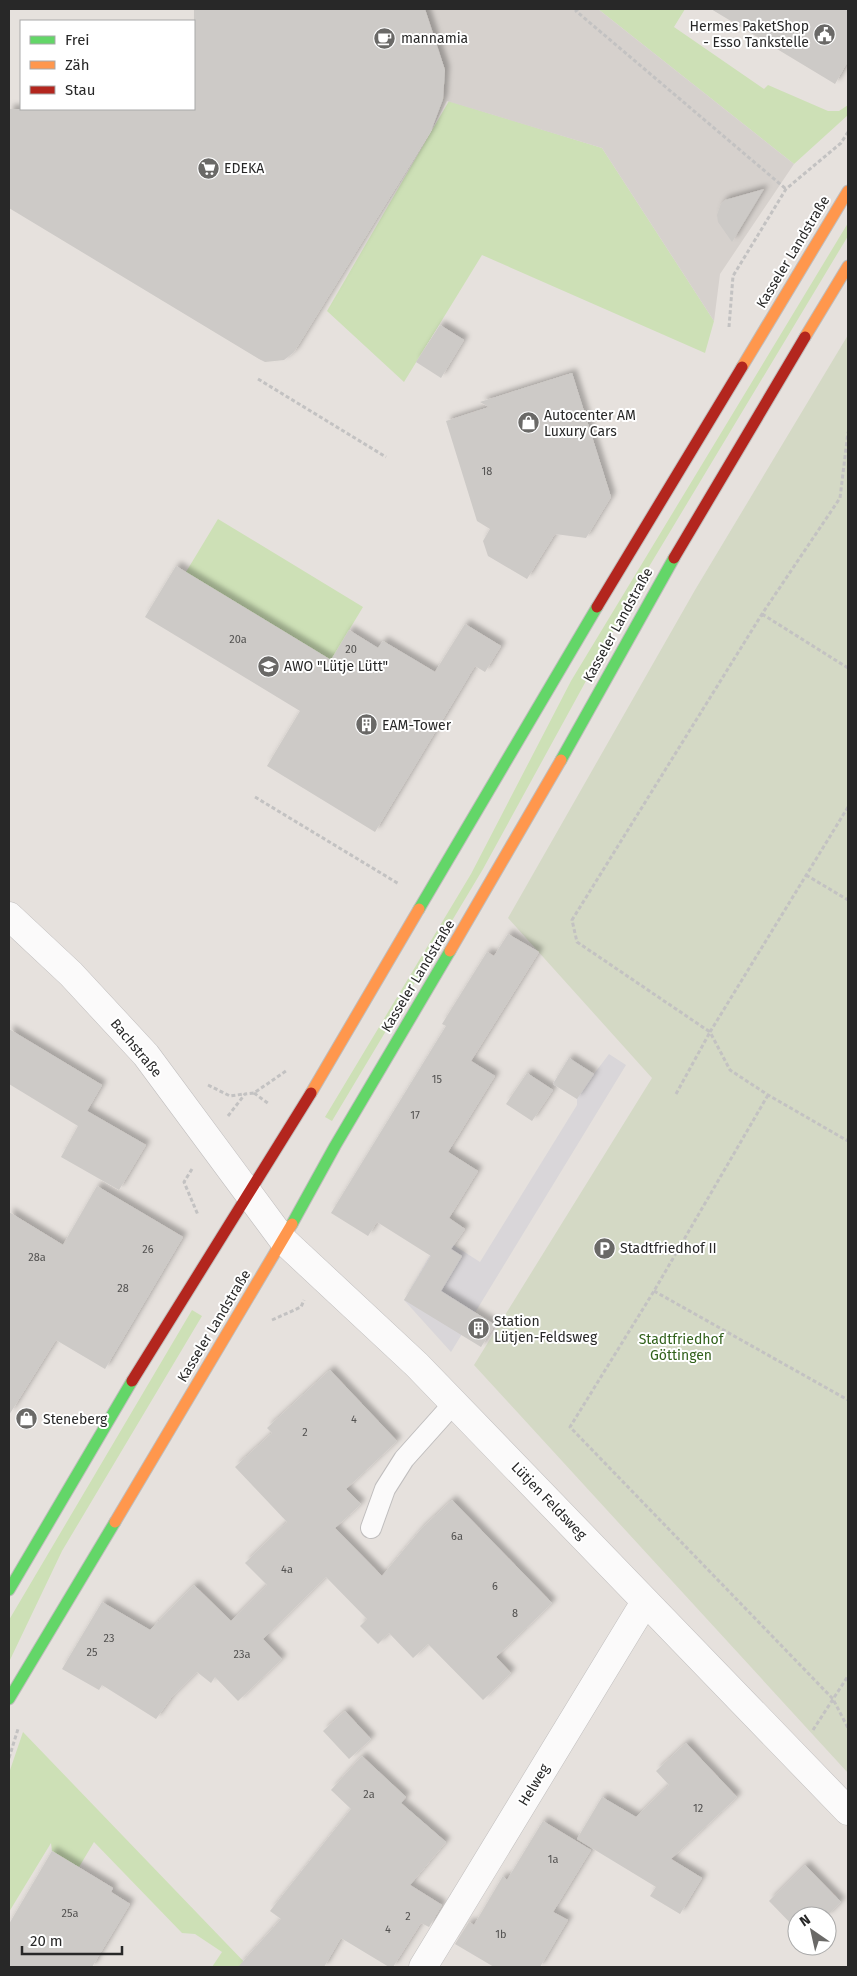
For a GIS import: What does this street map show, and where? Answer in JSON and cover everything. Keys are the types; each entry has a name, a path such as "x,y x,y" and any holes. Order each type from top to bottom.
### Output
{"main road":[{"name":"Kasseler Landstraße","path":"9,1590 116,1406 297,1115 576,643 848,191"},
{"name":"Kasseler Landstraße","path":"9,1699 283,1240 335,1146 530,816 620,651 709,496 848,266"}],"street":[{"name":"Bachstraße","path":"9,916 71,974 146,1055 247,1194"},
{"name":"Lütjen Feldsweg","path":"247,1194 283,1240 405,1354 454,1403 848,1811"},
{"name":"Helweg","path":"423,1967 645,1602"}],"lane":[{"path":"371,1528 385,1489 404,1459 454,1403"}],"path":[{"path":"578,9 576,11 786,189"},
{"path":"728,330 733,276 786,189 841,143 848,132"},
{"path":"258,379 386,457"},
{"path":"848,432 840,498 762,614 572,920 578,942 710,1032 730,1070 768,1095 848,1141"},
{"path":"762,614 848,668"},
{"path":"255,797 402,886"},
{"path":"676,1094 710,1032 848,808"},
{"path":"806,875 848,900"},
{"path":"768,1095 654,1291 570,1427 833,1699 848,1728"},
{"path":"654,1291 848,1400"},
{"path":"796,1757 848,1676"},
{"path":"9,1758 19,1728"}],"shaded area":[{"path":"371,9 598,9 794,164 720,274 714,321 602,148 447,101 432,129 418,37"},
{"path":"609,1054 626,1065 451,1352 404,1300 441,1237 480,1262 577,1105 577,1099 553,1084 569,1058 594,1074"}],"green space":[{"path":"598,9 685,9 674,27 764,89 768,85 828,111 839,111 848,105 848,115 794,164"},
{"path":"449,101 602,148 714,321 705,353 482,255 404,382 327,311"},
{"path":"848,223 848,236 644,575 483,869 332,1121 325,1117 471,874 571,681"},
{"name":"Stadtfriedhof Göttingen","path":"848,335 848,1773 474,1365 652,1078 508,918 695,590"},
{"path":"218,519 363,607 331,660 186,572"},
{"path":"192,1310 202,1316 62,1551 9,1662 9,1620"},
{"path":"23,1732 249,1967 212,1967 222,1952 195,1934 182,1933 94,1842 79,1867 52,1851 51,1843 9,1912 9,1773"}],"building":[{"name":"EDEKA","path":"194,9 425,9 445,70 443,99 431,131 294,352 284,360 265,362 259,359 9,208 9,109 195,110"},
{"path":"711,9 848,9 848,61 835,84"},
{"path":"764,189 732,242 718,222 717,215 721,204 725,200"},
{"path":"440,325 464,340 441,378 416,362"},
{"path":"572,373 611,497 586,538 555,534 527,579 488,556 483,541 490,529 477,521 446,421 489,407 480,402"},
{"path":"176,566 331,660 349,630 378,648 383,641 435,672 465,624 501,646 485,672 475,666 375,832 267,766 300,711 145,617"},
{"path":"508,934 539,952 471,1061 495,1076 448,1152 478,1171 449,1218 465,1229 451,1249 462,1256 441,1291 495,1325 481,1347 404,1300 431,1256 377,1222 368,1236 331,1213 446,1026 442,1024 487,952 494,956"},
{"path":"9,1029 102,1085 87,1111 146,1145 119,1190 61,1157 78,1126 9,1084"},
{"path":"569,1058 594,1074 577,1099 553,1084"},
{"path":"527,1073 553,1090 532,1121 506,1104"},
{"path":"97,1186 183,1237 105,1369 56,1340 9,1415 9,1212 63,1245"},
{"path":"330,1370 397,1441 346,1489 361,1504 335,1528 382,1576 421,1529 452,1500 552,1603 496,1657 511,1673 483,1700 428,1644 413,1658 389,1633 378,1644 360,1626 367,1619 326,1577 263,1639 282,1659 238,1701 215,1677 211,1683 197,1672 171,1698 156,1719 102,1685 99,1690 62,1669 102,1602 150,1630 194,1585 231,1621 267,1585 245,1563 287,1522 235,1467 272,1433 267,1428"},
{"path":"345,1711 371,1739 349,1759 323,1731"},
{"path":"686,1743 737,1797 671,1859 702,1878 680,1914 650,1896 656,1887 577,1839 602,1797 636,1817 669,1785 656,1771"},
{"path":"362,1756 406,1797 401,1803 446,1842 410,1885 442,1905 429,1927 421,1923 393,1967 389,1967 341,1938 324,1967 238,1967 281,1919 270,1911 351,1809 331,1790"},
{"path":"543,1821 591,1850 553,1912 568,1920 540,1967 494,1967 455,1944 469,1922 474,1925 503,1876 507,1880"},
{"path":"52,1851 113,1888 111,1892 130,1904 92,1967 9,1967 9,1924"},
{"path":"805,1865 841,1902 837,1906 787,1906 787,1920 769,1901"}],"traffic: fast":[{"path":"561,760 674,558"},
{"path":"419,909 597,607"},
{"path":"292,1224 335,1146 450,951"},
{"path":"9,1590 132,1381"},
{"path":"9,1699 115,1522"}],"traffic: slow":[{"path":"742,367 848,191"},
{"path":"805,337 848,266"},
{"path":"450,951 561,760"},
{"path":"311,1093 419,909"},
{"path":"115,1522 292,1224"}],"traffic: jam":[{"path":"674,558 805,337"},
{"path":"597,607 742,367"},
{"path":"132,1381 311,1093"}],"place":[{"name":"Hermes PaketShop - Esso Tankstelle","path":"825,34"},
{"name":"mannamia","path":"385,38"},
{"name":"EDEKA","path":"208,168"},
{"name":"Autocenter AM Luxury Cars","path":"528,423"},
{"name":"AWO \"Lütje Lütt\"","path":"268,666"},
{"name":"EAM-Tower","path":"366,725"},
{"name":"Stadtfriedhof II","path":"604,1248"},
{"name":"Station Lütjen-Feldsweg","path":"478,1329"},
{"name":"Steneberg","path":"27,1419"}]}
